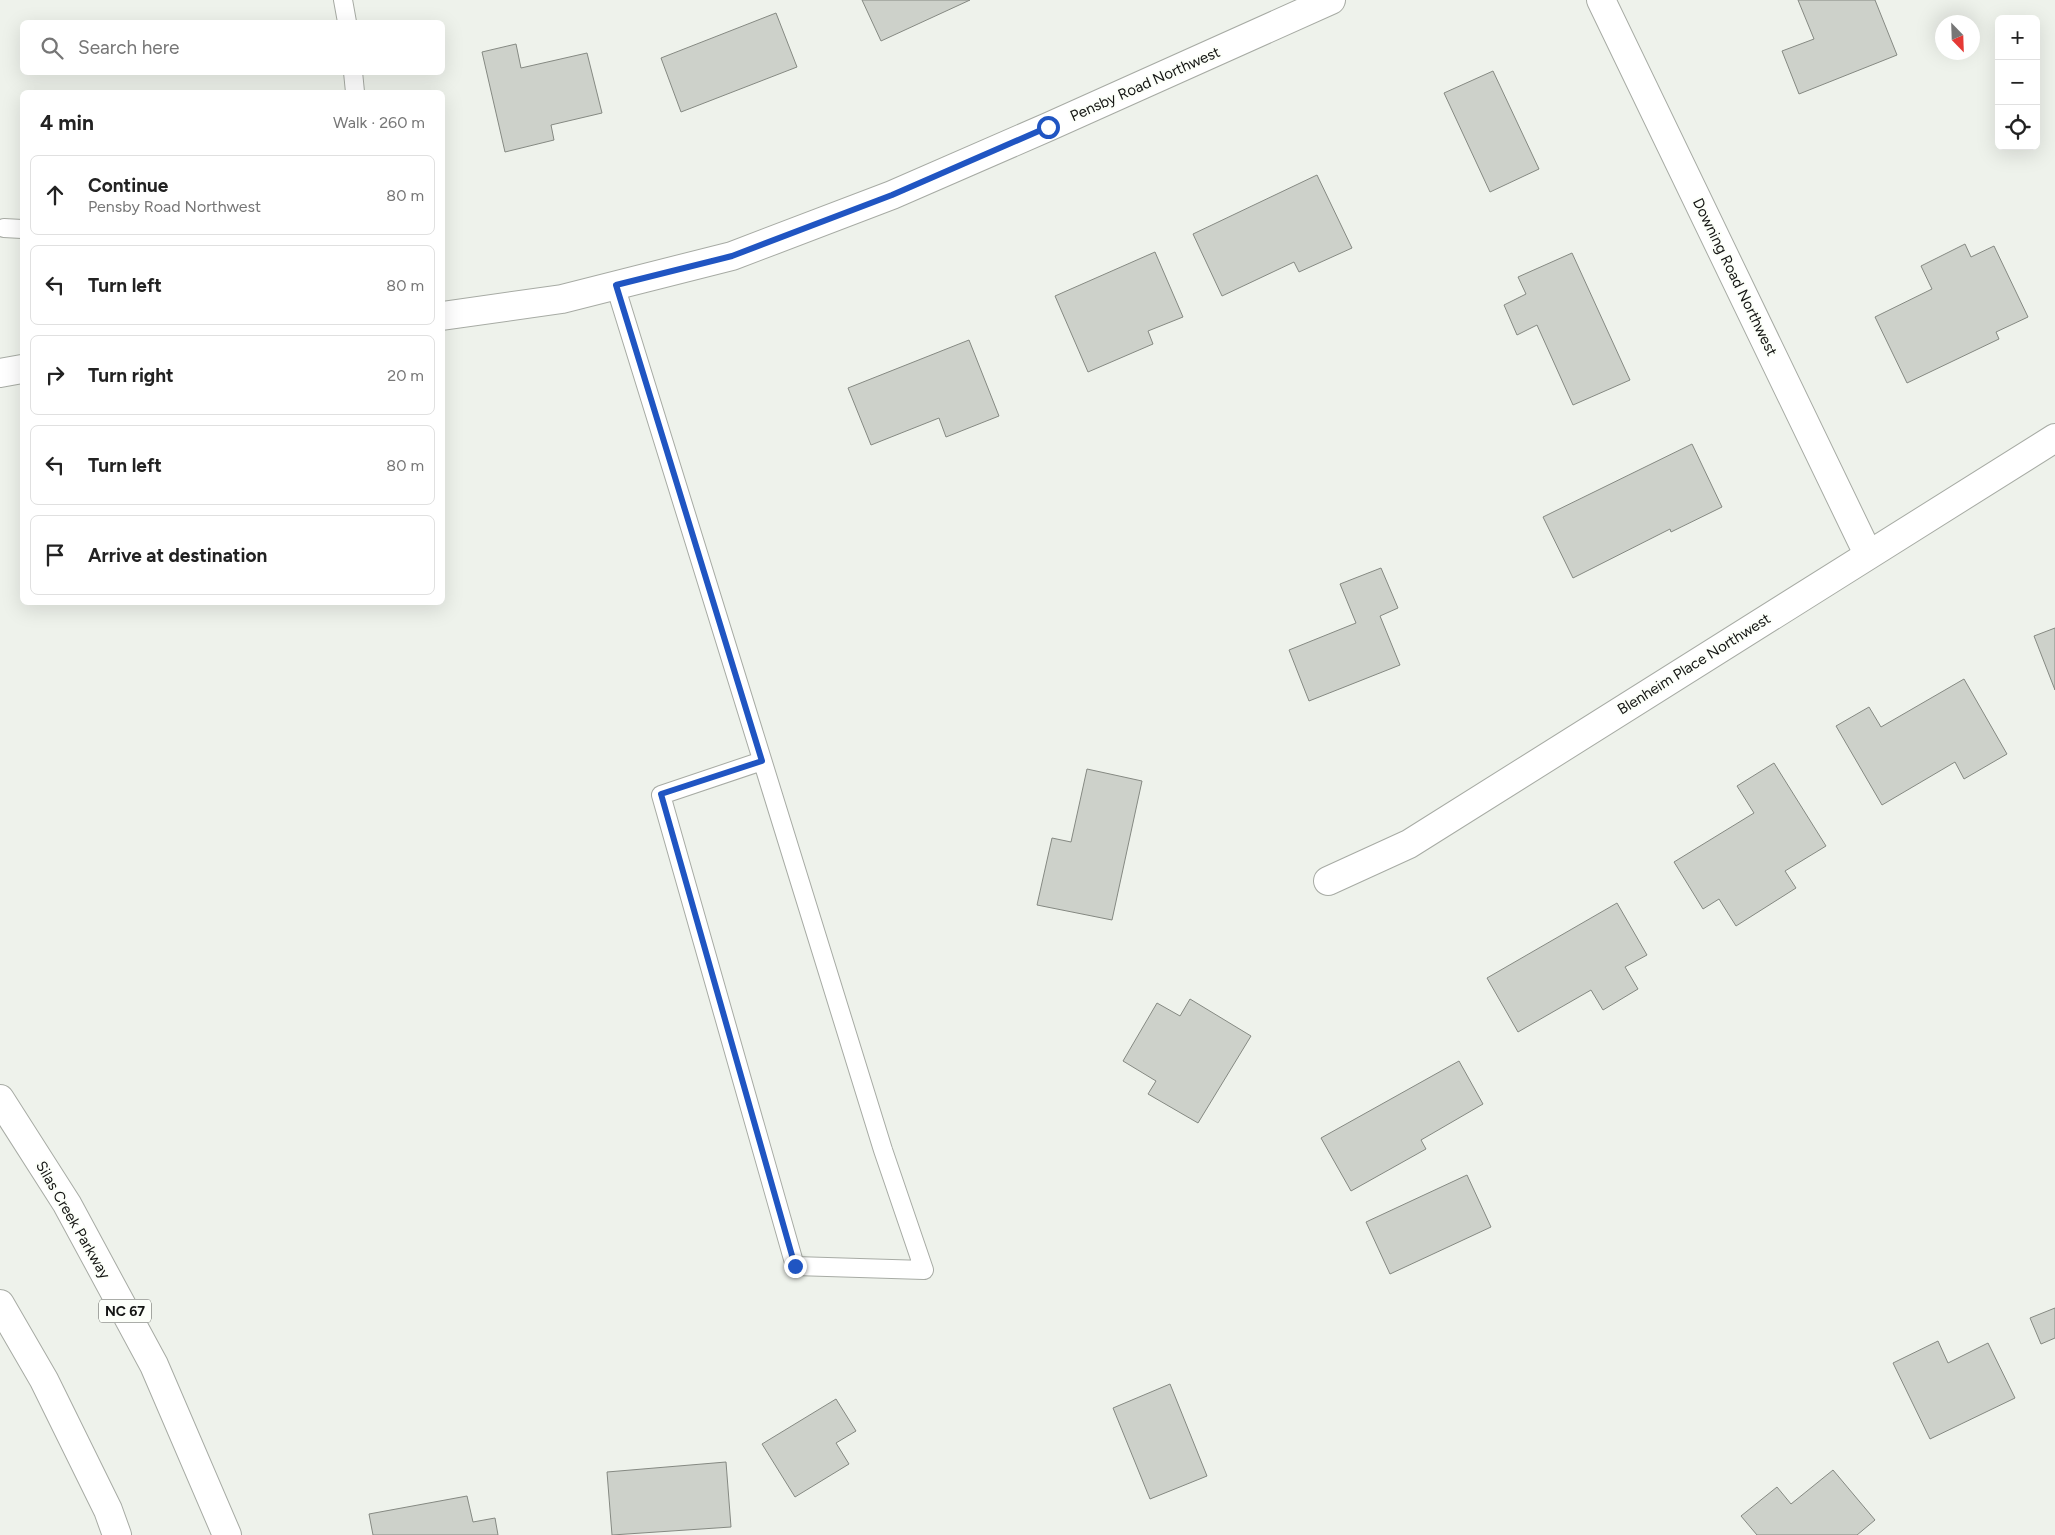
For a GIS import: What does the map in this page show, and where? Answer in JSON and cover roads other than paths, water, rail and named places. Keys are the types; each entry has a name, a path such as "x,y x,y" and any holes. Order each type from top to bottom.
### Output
{"street":[{"name":"Pensby Road Northwest","path":"445,316 562,299 732,256 892,195 1058,123 1331,0"},
{"name":"Downing Road Northwest","path":"1601,0 1868,554"},
{"path":"0,373 20,369"},
{"name":"Blenheim Place Northwest","path":"1328,881 1409,844 2055,438"},
{"name":"Silas Creek Parkway","path":"0,1099 67,1204 154,1364 227,1535"},
{"path":"0,1304 44,1380 108,1510 117,1535"}],"lane":[{"path":"343,0 347,20"},
{"path":"353,75 355,90"},
{"path":"4,228 20,229"},
{"path":"616,285 880,1140 924,1270 795,1266 661,794 762,761"}]}
